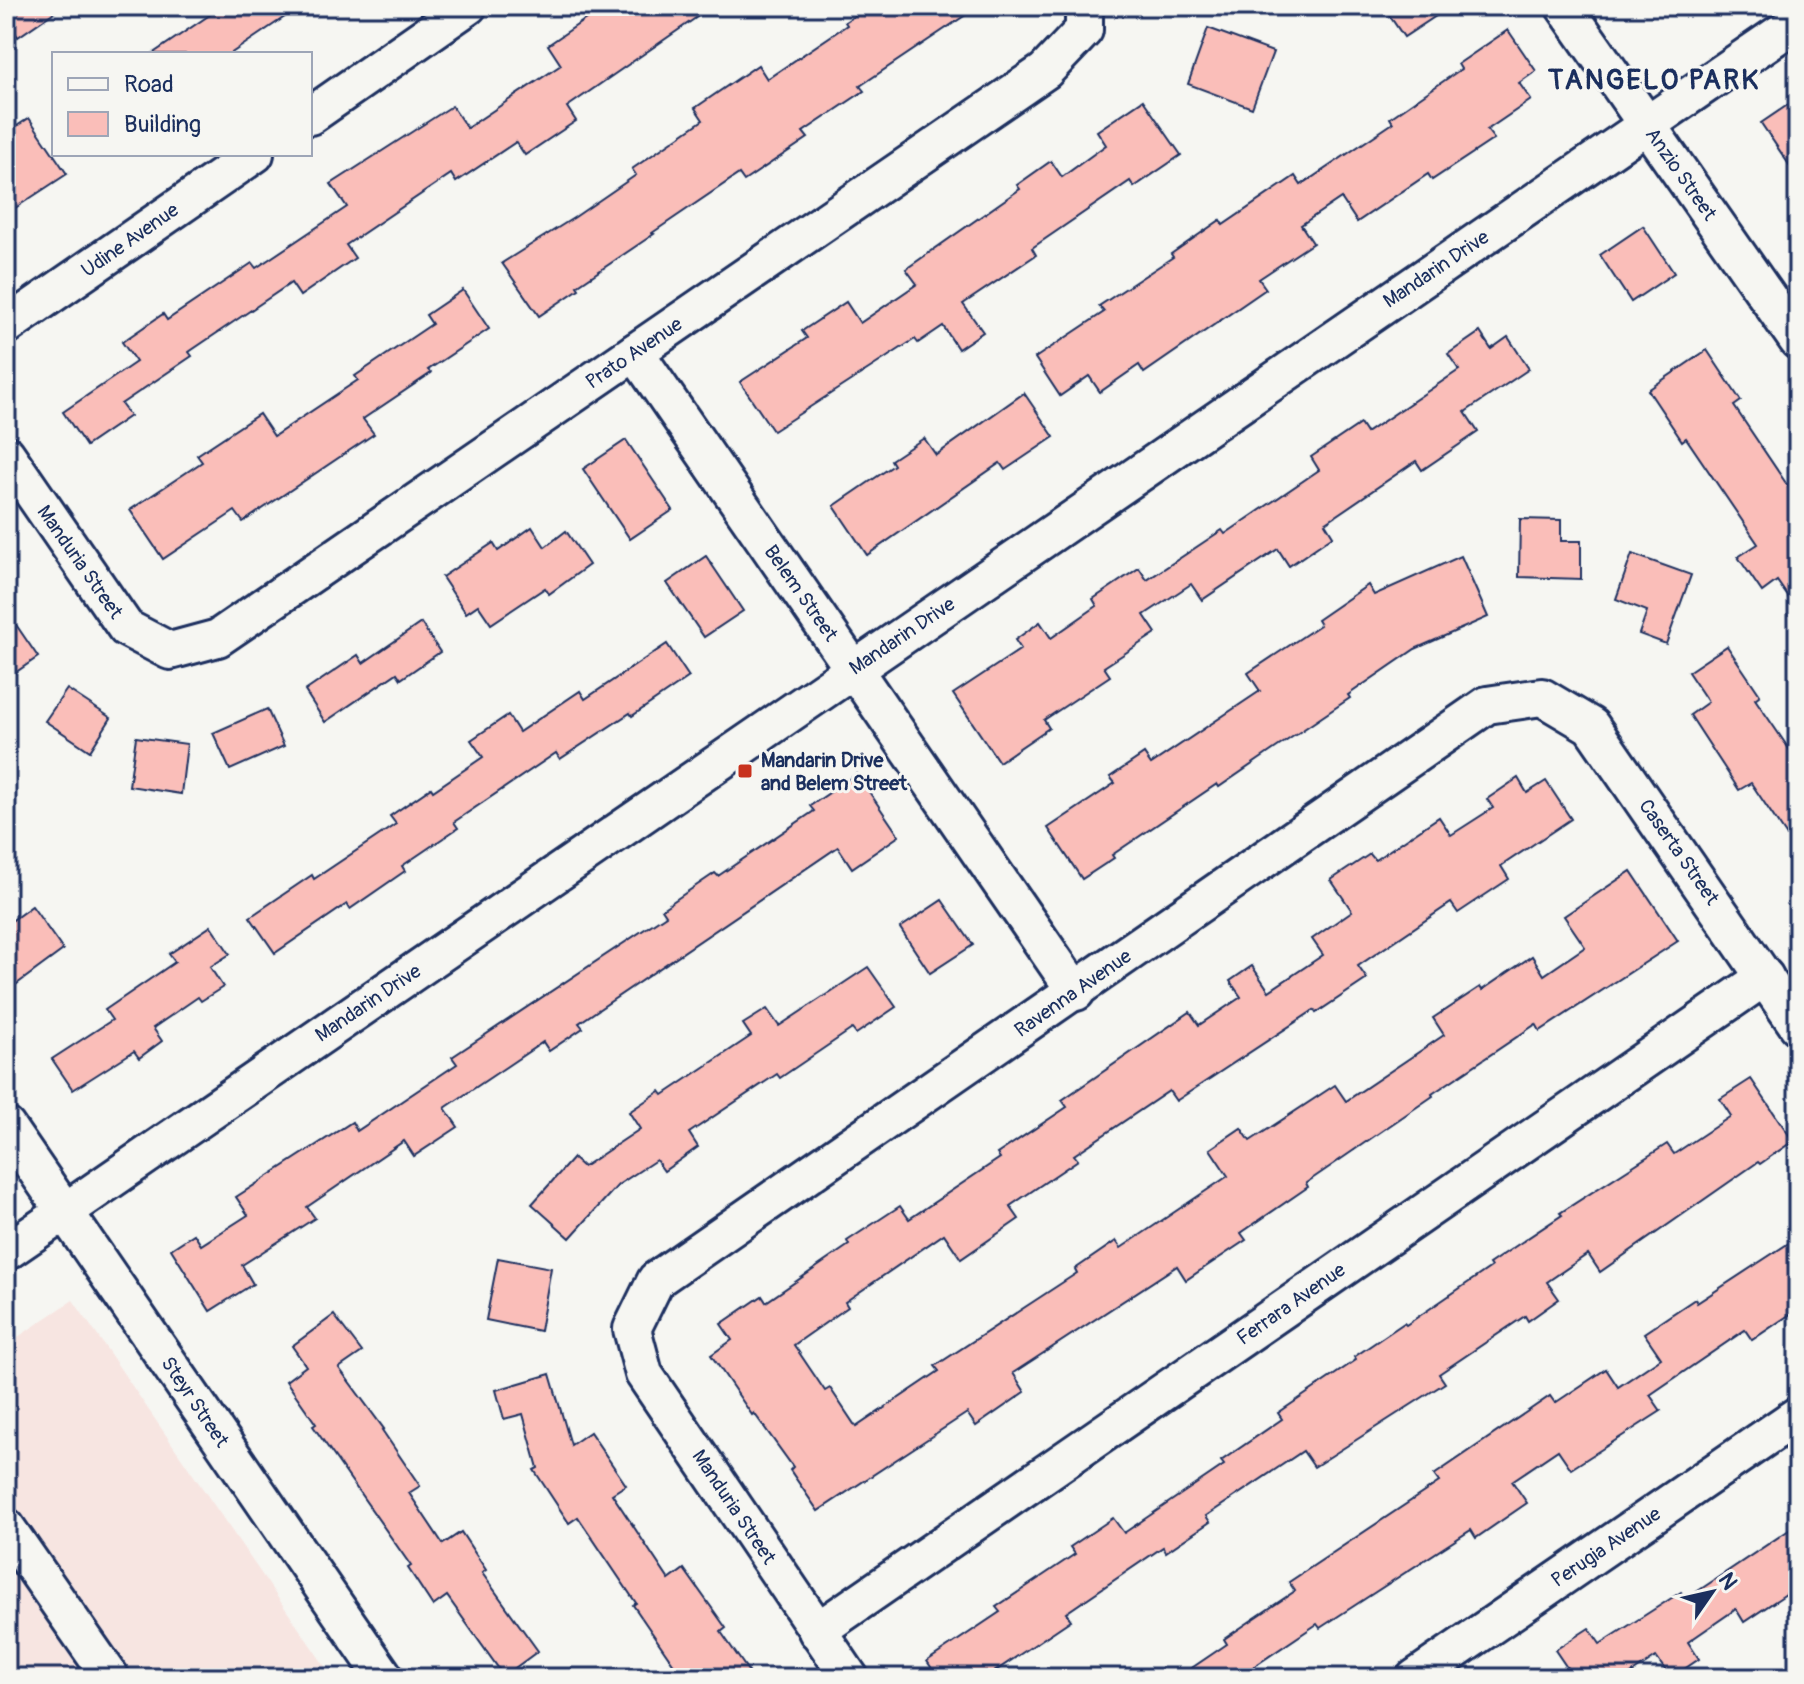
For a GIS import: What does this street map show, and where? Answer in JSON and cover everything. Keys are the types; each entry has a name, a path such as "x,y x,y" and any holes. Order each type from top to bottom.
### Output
{"street":[{"path":"312,115 468,6"},
{"name":"Anzio Street","path":"1564,6 1798,341"},
{"name":"Prato Avenue","path":"170,651 218,638 1045,71 1084,18"},
{"name":"Mandarin Drive","path":"6,1252 1798,21"},
{"name":"Udine Avenue","path":"6,326 252,156"},
{"name":"Belem Street","path":"635,352 1076,992"},
{"name":"Manduria Street","path":"6,454 126,628 170,651"},
{"name":"Ravenna Avenue","path":"632,1329 656,1280 1487,705 1542,697"},
{"name":"Caserta Street","path":"1542,697 1591,726 1798,1026"},
{"name":"Ferrara Avenue","path":"817,1631 1765,977"},
{"name":"Steyr Street","path":"6,1126 385,1678"},
{"name":"Manduria Street","path":"632,1329 644,1374 850,1678"},
{"name":"Perugia Avenue","path":"1415,1678 1798,1415"},
{"path":"6,1527 111,1678"}],"shaded area":[{"path":"73,1300 333,1678 6,1678 6,1345"}],"building":[{"path":"6,6 63,6 18,37 6,18"},
{"path":"223,6 301,6 233,52 155,52"},
{"path":"605,6 713,6 567,107 576,121 525,155 516,142 456,182 451,174 346,245 355,258 300,296 291,283 189,352 192,356 121,404 130,416 86,446 63,412 136,362 122,342 163,314 167,320 252,263 256,268 347,207 331,184 452,106 467,128 561,65 548,45"},
{"path":"869,6 979,6 860,86 864,91 803,132 808,138 744,181 739,174 577,286 579,289 539,316 502,263 636,175 632,169 703,120 695,108 758,65 767,79 847,25 845,22"},
{"path":"1383,6 1451,6 1404,37"},
{"path":"1208,28 1273,52 1252,108 1188,84"},
{"path":"1508,30 1536,71 1519,83 1531,100 1487,130 1494,139 1432,180 1428,174 1357,222 1341,198 1301,225 1313,243 1259,279 1266,289 1144,373 1139,365 1100,392 1089,376 1060,396 1035,358 1104,312 1099,306 1173,257 1171,254 1220,220 1223,225 1295,176 1301,185 1393,123 1390,118 1461,69 1458,64"},
{"path":"1798,98 1798,178 1761,123"},
{"path":"1143,100 1181,155 1134,187 1130,181 1032,248 1036,255 963,304 983,332 958,349 943,326 918,343 915,339 773,431 740,382 807,338 802,331 846,302 860,323 917,284 906,269 1020,189 1017,185 1051,161 1062,177 1106,145 1097,131"},
{"path":"29,118 67,174 6,214 6,133"},
{"path":"1643,226 1674,273 1631,302 1600,255"},
{"path":"463,290 489,329 363,419 374,434 243,522 235,511 163,559 130,510 202,462 197,455 259,414 274,436 358,380 355,376 432,324 426,315"},
{"path":"1480,332 1491,349 1508,337 1529,369 1465,412 1478,432 1422,470 1416,461 1325,523 1333,536 1289,566 1278,549 1202,600 1191,584 1144,615 1156,633 1104,667 1110,676 1044,720 1049,728 999,762 953,694 1021,649 1015,640 1040,622 1051,638 1097,606 1093,599 1139,568 1147,580 1222,530 1225,534 1319,470 1311,457 1360,424 1366,433 1459,370 1448,354"},
{"path":"1707,350 1741,401 1734,406 1798,501 1798,611 1777,581 1762,592 1738,557 1758,544 1686,438 1682,441 1648,390"},
{"path":"1024,393 1054,437 1005,470 1000,463 867,555 834,506 894,465 891,460 924,438 936,455"},
{"path":"626,440 673,510 630,539 583,469"},
{"path":"1520,519 1561,520 1561,541 1581,541 1581,579 1519,577"},
{"path":"532,527 545,547 566,531 589,565 549,594 545,588 491,624 478,605 466,613 442,577 493,543 498,551"},
{"path":"1632,554 1691,575 1666,644 1639,634 1647,611 1616,599"},
{"path":"706,556 743,611 704,637 667,583"},
{"path":"1461,556 1488,617 1415,649 1348,695 1350,698 1219,787 1217,784 1082,879 1048,828 1115,783 1110,777 1144,754 1151,764 1260,691 1248,673 1320,625 1317,620 1368,585 1374,595"},
{"path":"6,610 38,657 6,679"},
{"path":"421,623 440,652 401,679 397,673 325,722 305,691 358,655 363,663"},
{"path":"667,644 689,677 560,759 556,753 454,822 458,828 402,866 405,871 350,909 347,904 275,953 250,917 396,824 390,816 483,757 471,740 508,715 519,732 580,691 585,699"},
{"path":"1727,646 1760,695 1755,699 1798,762 1798,853 1751,783 1739,790 1690,715 1708,702 1688,672"},
{"path":"67,689 111,718 90,751 45,721"},
{"path":"267,709 284,746 230,770 213,733"},
{"path":"136,737 187,744 181,794 129,786"},
{"path":"857,774 899,836 852,868 838,847 579,1023 583,1028 549,1051 543,1042 445,1108 458,1127 414,1156 404,1141 307,1207 315,1218 242,1265 253,1284 210,1311 171,1249 194,1234 201,1245 248,1215 236,1197 352,1122 357,1131 457,1064 452,1057 666,915 662,909 715,873 718,876 814,811 810,806"},
{"path":"1518,778 1527,793 1546,781 1571,819 1501,866 1509,879 1458,913 1451,903 1358,966 1367,979 1316,1013 1314,1010 1176,1101 1169,1091 1074,1155 1078,1160 1010,1206 1019,1219 961,1259 944,1234 845,1302 848,1307 794,1345 825,1391 830,1388 856,1427 939,1371 935,1366 1077,1273 1075,1269 1116,1241 1121,1248 1228,1176 1210,1149 1241,1128 1250,1141 1335,1085 1346,1101 1444,1035 1433,1018 1480,987 1482,990 1532,956 1544,975 1585,947 1564,916 1631,871 1678,941 1540,1031 1536,1024 1432,1094 1306,1183 1308,1187 1241,1233 1246,1240 1186,1280 1177,1266 1013,1373 1025,1392 976,1426 967,1413 818,1511 790,1470 793,1467 711,1355 732,1340 721,1324 762,1296 766,1302 849,1245 847,1241 900,1206 909,1219 1000,1158 997,1154 1067,1107 1062,1100 1190,1012 1199,1025 1241,997 1230,981 1252,966 1269,991 1323,955 1312,939 1352,911 1331,880 1370,854 1375,860 1439,817 1451,835 1493,808 1487,799"},
{"path":"942,900 973,945 930,973 900,928"},
{"path":"32,906 63,950 6,992 6,925"},
{"path":"211,926 230,954 210,967 223,987 201,1001 198,997 153,1028 162,1041 139,1058 134,1051 73,1090 52,1059 112,1020 105,1010 175,962 169,954"},
{"path":"868,967 896,1007 856,1034 852,1029 780,1078 777,1074 689,1133 698,1147 664,1171 656,1160 618,1185 570,1238 532,1204 573,1158 583,1167 640,1129 629,1112 660,1091 663,1095 751,1036 743,1024 767,1009 779,1026"},
{"path":"1751,1079 1793,1141 1600,1272 1588,1254 1547,1282 1559,1299 1528,1321 1525,1316 1439,1374 1445,1383 1314,1467 1303,1451 1206,1516 1210,1522 1166,1552 1163,1547 1066,1613 1071,1620 985,1678 938,1678 927,1661 1000,1612 996,1607 1075,1554 1070,1547 1113,1518 1124,1533 1224,1465 1221,1461 1282,1419 1278,1413 1356,1360 1354,1357 1491,1267 1489,1264 1562,1215 1560,1213 1667,1144 1674,1154 1731,1116 1720,1099"},
{"path":"1798,1237 1798,1309 1752,1340 1745,1330 1650,1395 1661,1411 1571,1469 1558,1450 1512,1481 1527,1503 1476,1538 1471,1530 1320,1628 1317,1624 1237,1678 1177,1678 1227,1644 1224,1639 1295,1591 1289,1582 1439,1482 1434,1475 1550,1396 1555,1403 1606,1369 1618,1387 1661,1358 1644,1333 1695,1299 1697,1303"},
{"path":"498,1258 551,1268 540,1331 486,1320"},
{"path":"334,1315 362,1352 339,1368 384,1429 420,1486 409,1493 443,1544 461,1532 486,1570 482,1573 538,1651 504,1676 447,1596 433,1606 408,1568 411,1566 313,1426 316,1424 286,1381 306,1366 292,1346"},
{"path":"550,1374 571,1445 590,1432 626,1485 612,1494 669,1580 684,1569 726,1628 721,1632 753,1678 683,1678 578,1517 569,1523 534,1470 538,1468 523,1414 504,1419 496,1390"},
{"path":"1798,1524 1798,1586 1744,1622 1736,1609 1688,1642 1699,1659 1671,1678 1656,1657 1625,1678 1574,1678 1555,1650 1589,1628 1600,1644 1681,1592 1686,1599"}],"place":[{"name":"Mandarin Drive and Belem Street","path":"745,771"}],"district":[{"name":"TANGELO PARK","path":"1654,80"}]}
